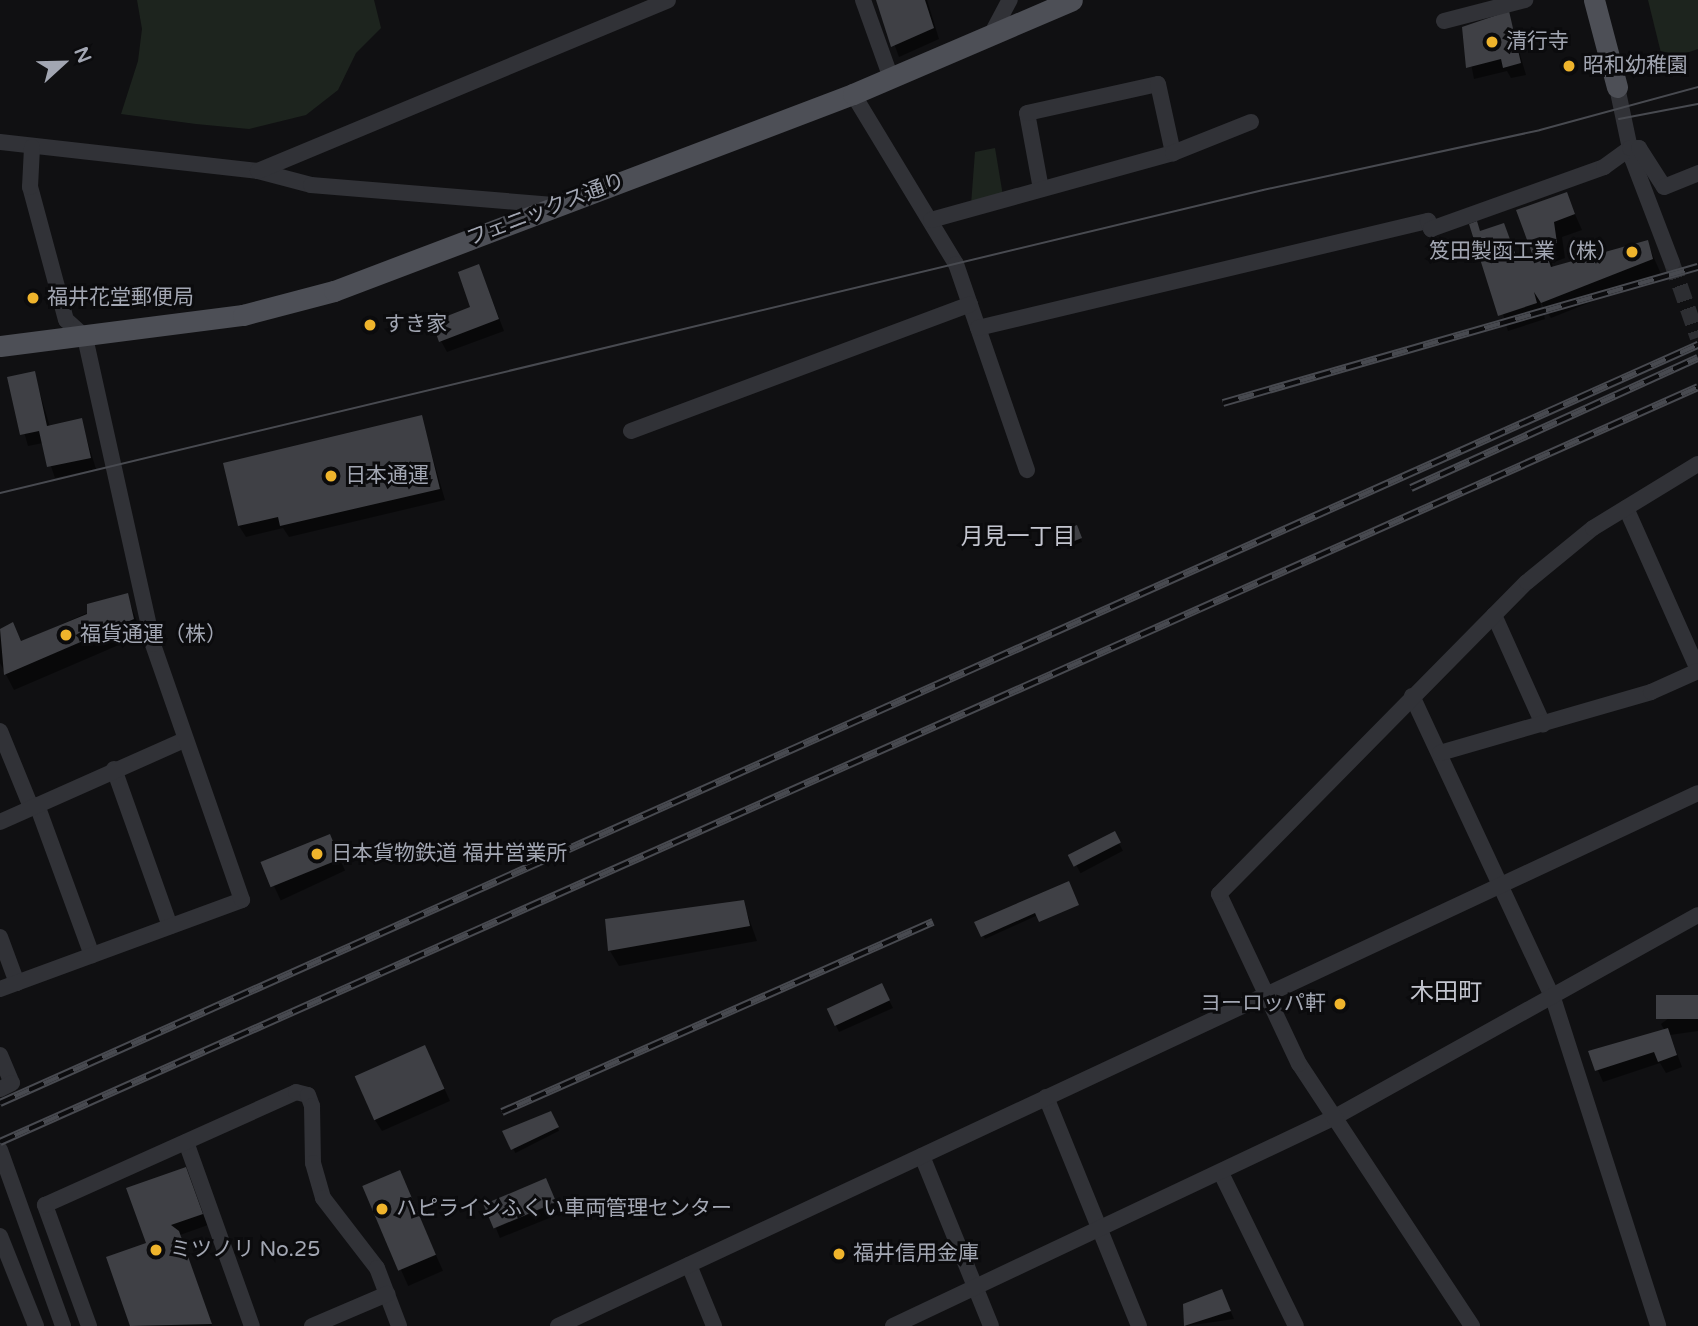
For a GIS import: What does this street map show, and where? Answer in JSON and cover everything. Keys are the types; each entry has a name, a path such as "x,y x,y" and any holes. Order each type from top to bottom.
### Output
{"main road":[{"name":"フェニックス通り","path":"0,346 85,337 277,308 853,94 1072,0"},
{"path":"1594,0 1616,87"}],"street":[{"path":"258,171 668,0"},
{"path":"863,0 891,78"},
{"path":"991,35 1010,0"},
{"path":"1444,21 1499,3 1525,0"},
{"path":"1041,189 1027,113 1158,84 1173,153"},
{"path":"1616,87 1630,148 1672,263"},
{"path":"853,94 931,220 970,304 1027,470"},
{"path":"931,220 1173,153 1251,122"},
{"path":"0,142 258,171 311,185 558,205"},
{"path":"0,989 242,900 184,740 144,598 85,337 66,320 60,300 30,187 32,147"},
{"path":"978,328 1428,221 1431,229 1604,167 1630,148 1639,148 1664,187 1698,173"},
{"path":"631,431 970,304"},
{"path":"1472,1326 1299,1064 1219,894 1494,615 1593,528 1698,464"},
{"path":"1440,752 1543,724 1698,671 1626,508"},
{"path":"1494,615 1543,724"},
{"path":"1412,696 1553,998 1658,1326"},
{"path":"0,730 34,806 92,955"},
{"path":"0,822 184,740"},
{"path":"114,769 170,926"},
{"path":"558,1326 1698,793"},
{"path":"893,1326 1335,1118 1698,915"},
{"path":"0,937 17,983"},
{"path":"0,1055 12,1083 0,1089"},
{"path":"89,1326 45,1205 296,1092 308,1095 313,1164 323,1198 373,1262 399,1326"},
{"path":"1046,1097 1139,1326"},
{"path":"186,1142 252,1326"},
{"path":"0,1150 64,1326"},
{"path":"922,1156 991,1326"},
{"path":"1221,1173 1296,1326"},
{"path":"0,1236 36,1326"},
{"path":"689,1265 713,1326"},
{"path":"312,1326 387,1294"}],"shaded area":[{"path":"137,0 374,0 381,28 356,53 338,90 306,115 249,129 196,124 121,114 138,61 142,29"},
{"path":"1648,0 1698,0 1698,49 1663,61"},
{"path":"995,148 1003,196 971,205 975,152"}],"building":[{"path":"876,0 925,0 934,28 891,47"},
{"path":"1509,11 1521,63 1503,68 1501,59 1466,68 1462,27"},
{"name":"笈田製函工業（株）","path":"1567,192 1575,214 1554,222 1557,243 1544,247 1551,267 1648,240 1653,259 1541,303 1534,292 1537,303 1498,316 1469,224 1477,221 1480,231 1504,223 1518,261 1533,256 1516,210"},
{"path":"479,264 499,319 439,342 432,322 470,307 458,272"},
{"path":"35,371 47,426 82,418 91,458 47,467 39,431 20,435 7,377"},
{"name":"日本通運","path":"422,415 440,489 280,526 278,517 238,526 223,463"},
{"path":"1077,525 1082,538 1068,543 1063,530"},
{"name":"福貨通運（株）","path":"128,593 134,619 4,675 0,629 13,622 21,641 87,614 87,604"},
{"path":"1115,831 1121,843 1074,867 1068,855"},
{"path":"330,834 340,859 271,887 260,862"},
{"path":"1069,881 1079,905 1039,922 1035,913 981,937 974,922"},
{"path":"744,900 750,926 608,951 605,919"},
{"path":"882,983 890,1000 835,1026 827,1009"},
{"path":"1656,995 1698,995 1698,1019 1656,1019"},
{"path":"1668,1028 1677,1055 1658,1062 1654,1052 1595,1071 1588,1051"},
{"path":"425,1045 445,1089 374,1120 355,1076"},
{"path":"551,1111 559,1127 511,1150 502,1131"},
{"name":"ミツノリ No.25","path":"186,1167 203,1214 171,1225 179,1231 212,1324 130,1326 106,1257 146,1243 126,1188"},
{"path":"400,1170 436,1255 398,1271 362,1186"},
{"path":"546,1178 556,1202 494,1229 483,1205"},
{"path":"1222,1289 1231,1311 1184,1326 1183,1304"}],"tunnel":[{"path":"1672,263 1698,338"}],"tram line":[{"path":"0,493 1263,190 1540,130 1698,87"},
{"path":"1619,119 1698,104"}],"railway":[{"path":"1223,403 1698,267"},
{"path":"0,1103 1698,345"},
{"path":"1411,488 1698,358"},
{"path":"0,1142 1698,387"},
{"path":"502,1112 933,922"}],"place":[{"name":"清行寺","path":"1492,42"},
{"name":"昭和幼稚園","path":"1569,66"},
{"name":"笈田製函工業（株）","path":"1632,252"},
{"name":"福井花堂郵便局","path":"33,298"},
{"name":"すき家","path":"370,325"},
{"name":"日本通運","path":"331,476"},
{"name":"福貨通運（株）","path":"66,635"},
{"name":"日本貨物鉄道 福井営業所","path":"317,854"},
{"name":"ヨーロッパ軒","path":"1340,1004"},
{"name":"ハピラインふくい車両管理センター","path":"382,1209"},
{"name":"ミツノリ No.25","path":"156,1250"},
{"name":"福井信用金庫","path":"839,1254"}],"district":[{"name":"月見一丁目","path":"1018,537"},
{"name":"木田町","path":"1446,993"}]}
